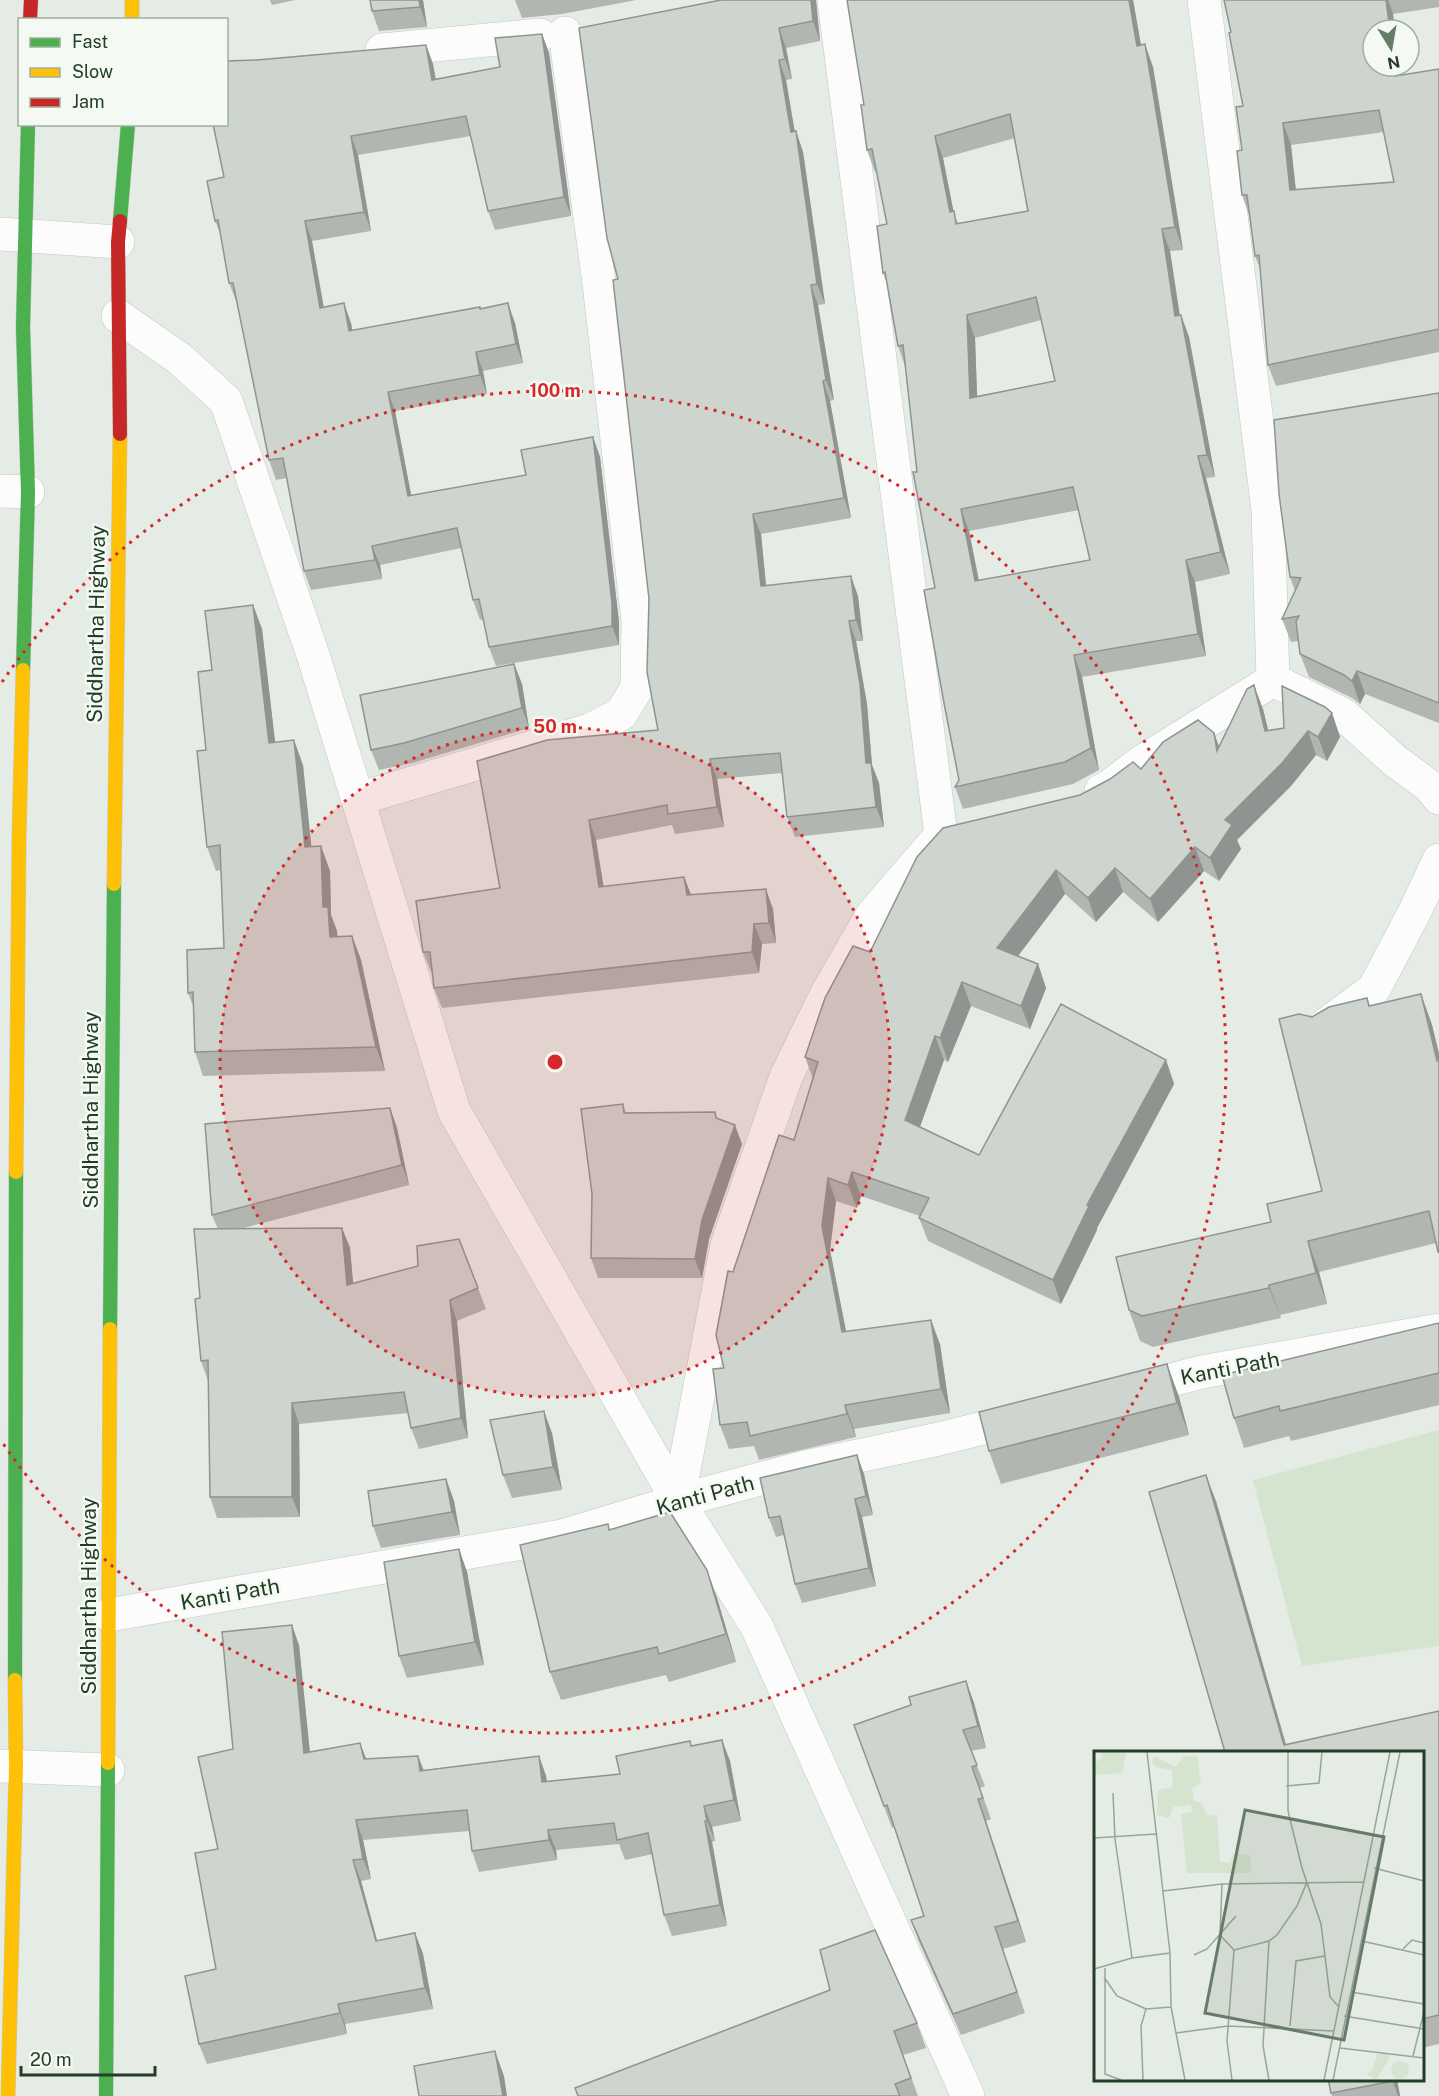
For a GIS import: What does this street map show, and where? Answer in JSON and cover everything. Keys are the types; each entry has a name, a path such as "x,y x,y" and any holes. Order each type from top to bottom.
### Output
{"highway":[{"path":"30,18 31,0"},
{"path":"132,0 132,18"},
{"path":"8,2096 8,1766 14,1625 9,1024 19,839 14,491 23,327 12,235 28,126"},
{"name":"Siddhartha Highway","path":"106,2096 113,853 120,496 118,242 128,126"}],"street":[{"path":"678,1501 727,1245 786,1077 826,995 872,915 956,831 834,0"},
{"path":"1204,0 1268,510 1273,680"},
{"path":"355,52 566,33 599,26"},
{"path":"358,799 590,730 621,714 637,688 638,621 599,283 566,33"},
{"path":"12,235 118,242"},
{"path":"118,316 180,359 226,401 314,658 454,1111 678,1501 757,1627 968,2096"},
{"path":"1273,680 1344,715 1394,760 1429,786 1439,798"},
{"path":"1070,805 1110,786 1143,761 1273,680"},
{"path":"1320,1029 1374,989 1439,860"},
{"name":"Kanti Path","path":"1099,1398 1202,1372 1439,1330"},
{"name":"Kanti Path","path":"109,1615 562,1536 678,1501 801,1468 939,1439 1054,1410"},
{"path":"8,1766 108,1770"}],"green space":[{"path":"1439,1430 1439,1646 1302,1666 1253,1480"}],"building":[{"path":"370,0 419,0 420,7 372,11"},
{"path":"721,0 811,0 813,21 779,28 785,59 779,60 791,132 796,131 817,284 811,285 826,380 823,381 844,498 753,514 761,586 851,576 856,620 849,621 860,684 866,763 871,763 876,807 787,817 780,753 710,759 717,807 668,814 667,805 589,820 599,887 684,877 687,895 766,889 769,923 754,924 752,952 434,988 430,952 423,952 416,901 500,888 477,761 547,740 658,730 647,672 649,599 613,280 618,279 607,238 579,28"},
{"path":"847,0 1129,0 1137,46 1145,44 1175,227 1162,229 1175,316 1181,315 1207,455 1198,456 1221,552 1186,560 1198,634 1074,655 1091,748 1065,762 955,787 959,780 924,590 935,588 913,472 917,472 903,345 898,346 885,272 883,273 877,226 887,224 872,149 867,150 861,105 864,105","holes":["1010,114 1028,211 956,224 954,211 950,212 935,136","1036,297 1055,381 970,398 967,315","1073,487 1090,560 975,581 961,509"]},
{"path":"1224,0 1386,0 1388,18 1361,18 1361,78 1421,78 1421,72 1439,69 1439,329 1268,365 1259,255 1255,256 1247,195 1242,195 1237,151 1242,150 1236,107 1243,106 1229,33 1231,32","holes":["1379,110 1394,182 1290,190 1283,123"]},
{"path":"542,34 564,197 488,211 466,116 351,136 364,212 305,221 320,308 344,303 349,331 508,303 516,344 476,352 480,375 388,392 408,496 526,475 521,450 593,437 612,603 612,626 489,647 479,599 473,600 457,528 372,546 375,560 304,571 283,458 269,460 233,283 229,283 218,220 215,221 207,181 224,177 213,126 228,126 228,61 426,45 432,80 500,67 495,38"},
{"path":"1439,393 1439,703 1357,671 1352,681 1300,654 1296,621 1299,616 1282,619 1301,578 1290,577 1279,494 1274,420"},
{"path":"253,605 269,743 294,740 305,847 321,846 323,907 328,907 330,937 352,936 376,1047 195,1052 193,992 188,993 187,950 224,948 220,845 207,847 197,751 206,750 198,672 212,670 205,611"},
{"path":"514,664 522,708 404,743 371,750 360,695"},
{"path":"1254,685 1265,731 1284,728 1282,686 1325,707 1332,713 1318,737 1308,731 1283,762 1225,820 1232,825 1210,858 1195,847 1150,899 1115,868 1088,898 1056,870 997,948 1038,964 1021,1006 962,982 940,1038 935,1036 905,1120 979,1155 1061,1004 1166,1060 1087,1205 1089,1206 1053,1280 919,1218 929,1198 852,1172 848,1185 828,1178 822,1226 842,1332 931,1320 941,1389 845,1405 847,1414 750,1436 747,1422 720,1425 713,1369 724,1368 716,1335 728,1271 733,1272 779,1135 794,1140 818,1062 805,1057 825,998 853,946 870,952 917,857 943,828 1080,795 1110,779 1133,762 1141,769 1163,742 1198,720 1214,733 1217,751 1247,689"},
{"path":"1421,994 1437,1061 1439,1061 1439,1252 1429,1211 1308,1241 1316,1273 1269,1285 1269,1288 1142,1316 1129,1310 1116,1257 1271,1222 1267,1204 1322,1191 1279,1019 1299,1014 1312,1017 1329,1007 1367,998 1369,1006"},
{"path":"623,1104 624,1113 715,1112 716,1118 735,1125 702,1220 695,1259 591,1258 592,1194 581,1109"},
{"path":"390,1108 402,1165 212,1215 205,1124"},
{"path":"342,1228 347,1285 418,1266 417,1246 459,1239 478,1288 450,1300 461,1418 411,1428 404,1392 292,1403 292,1497 210,1497 208,1360 201,1361 195,1299 200,1298 194,1229"},
{"path":"1439,1323 1439,1373 1280,1411 1279,1406 1234,1418 1222,1375"},
{"path":"1167,1364 1177,1403 989,1451 979,1412"},
{"path":"544,1411 553,1467 503,1475 490,1420"},
{"path":"857,1455 866,1496 855,1499 869,1568 795,1584 780,1516 769,1518 760,1478"},
{"path":"1206,1475 1284,1745 1439,1711 1439,2015 1424,2019 1424,1751 1225,1751 1149,1492"},
{"path":"446,1479 452,1512 373,1526 368,1491"},
{"path":"670,1512 707,1570 726,1634 659,1654 657,1647 550,1672 520,1545 608,1524 609,1530"},
{"path":"459,1549 475,1642 399,1656 384,1562"},
{"path":"292,1625 304,1753 360,1743 364,1759 418,1756 420,1771 539,1756 542,1782 620,1774 616,1756 690,1741 691,1746 722,1740 734,1800 704,1806 720,1905 664,1915 648,1833 617,1840 614,1823 548,1830 549,1840 472,1851 467,1810 356,1820 363,1859 353,1860 376,1941 415,1933 425,1988 338,2004 340,2013 199,2044 185,1976 216,1969 195,1853 218,1849 198,1757 233,1749 222,1632"},
{"path":"966,1681 978,1726 963,1730 977,1765 972,1767 983,1798 978,1799 1018,1921 995,1927 1017,1992 953,2014 911,1920 924,1916 887,1805 884,1806 854,1725 911,1705 909,1697"},
{"path":"875,1930 917,2023 894,2031 911,2078 895,2084 900,2096 578,2096 575,2088 830,1990 820,1950"},
{"path":"495,2051 503,2096 419,2096 414,2066"},
{"path":"1328,2081 1393,2081 1331,2093"}],"traffic: fast":[{"path":"23,670 28,492 23,327 28,126"},
{"path":"120,221 128,126"},
{"path":"110,1329 114,884"},
{"path":"15,1680 16,1172"},
{"path":"106,2096 108,1763"}],"traffic: slow":[{"path":"132,0 132,18"},
{"path":"114,884 120,434"},
{"path":"16,1172 23,670"},
{"path":"108,1763 110,1329"},
{"path":"8,2096 16,1766 15,1680"}],"traffic: jam":[{"path":"30,18 31,0"},
{"path":"120,221 118,242 120,434"}]}
